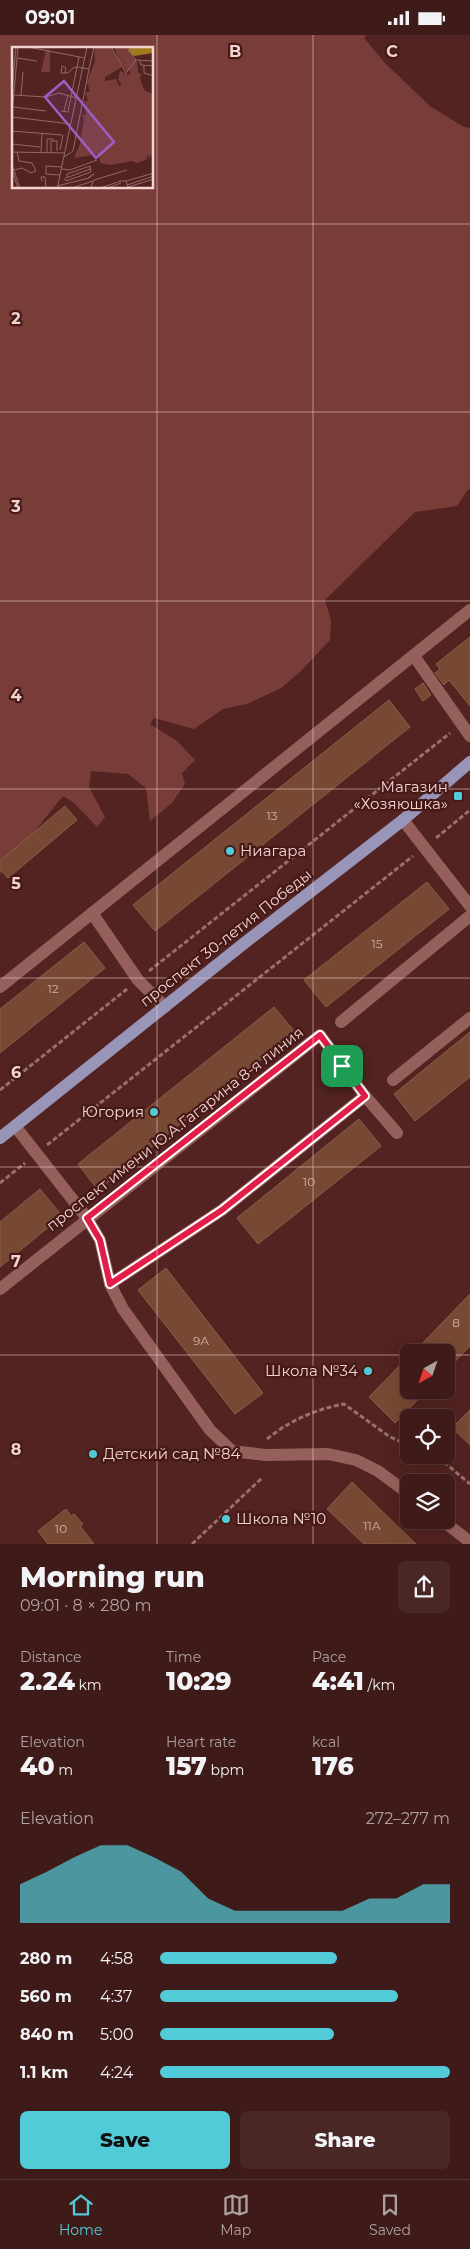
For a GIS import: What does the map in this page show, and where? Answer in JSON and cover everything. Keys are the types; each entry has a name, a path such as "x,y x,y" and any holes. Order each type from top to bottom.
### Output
{"main road":[{"name":"проспект 30-летия Победы","path":"0,1138 247,941 403,820 470,762"}],"street":[{"path":"0,987 414,657 470,610"},
{"path":"414,657 470,736"},
{"path":"403,820 470,906"},
{"path":"92,913 138,980 165,1007"},
{"path":"341,1022 470,916"},
{"path":"393,1080 470,1018"},
{"name":"проспект имени Ю.А.Гагарина 8-я линия","path":"0,1289 87,1218 320,1035 365,1096 397,1133"},
{"path":"110,1284 222,1210 365,1096"},
{"path":"15,1126 87,1218 100,1240 110,1284 123,1309 210,1431 232,1451 265,1455 328,1454 356,1460 378,1471 400,1487"},
{"path":"453,1529 470,1542"}],"path":[{"path":"0,1090 461,724"},
{"path":"0,1183 470,810"},
{"path":"264,1441 279,1430 321,1408 344,1405 390,1437 400,1441"},
{"path":"446,1464 470,1483"},
{"path":"192,1544 262,1478"}],"shaded area":[{"path":"0,35 367,35 364,38 385,63 430,106 464,127 470,128 470,489 457,506 415,512 325,600 331,621 330,640 300,672 281,688 247,704 223,709 194,729 154,718 150,724 177,741 195,760 182,773 185,784 172,803 150,821 146,788 128,774 91,771 89,787 105,817 97,827 74,803 63,796 0,874"}],"building":[{"path":"470,637 470,706 449,680 444,685 435,673 440,669 436,664"},
{"path":"423,683 431,695 423,701 415,689"},
{"path":"389,700 410,727 155,931 133,905"},
{"path":"65,806 77,820 8,878 0,869 0,861"},
{"path":"427,882 449,909 326,1007 304,980"},
{"path":"84,942 105,968 0,1053 0,1009"},
{"path":"274,1007 295,1032 98,1190 78,1164"},
{"path":"470,1032 470,1077 415,1121 394,1094"},
{"path":"359,1119 381,1146 258,1244 237,1218"},
{"path":"40,1189 62,1216 0,1267 0,1222"},
{"path":"166,1268 263,1393 235,1414 138,1290"},
{"path":"470,1294 470,1346 455,1362 455,1344 422,1344"},
{"path":"400,1365 400,1399 418,1399 409,1409 400,1409 400,1418 395,1423 369,1397"},
{"path":"470,1410 470,1445 455,1431 455,1425"},
{"path":"352,1482 416,1544 364,1544 327,1509"},
{"path":"66,1509 71,1516 74,1514 83,1524 80,1526 94,1544 48,1544 38,1531"}],"place":[{"name":"Магазин «Хозяюшка»","path":"458,796"},
{"name":"Ниагара","path":"230,851"},
{"name":"Югория","path":"154,1112"},
{"name":"Школа №34","path":"368,1371"},
{"name":"Детский сад №84","path":"93,1454"},
{"name":"Школа №10","path":"226,1519"}],"route":[{"path":"320,1035 342,1066 365,1096 222,1210 154,1253 110,1284 100,1240 87,1218 320,1035"}]}
